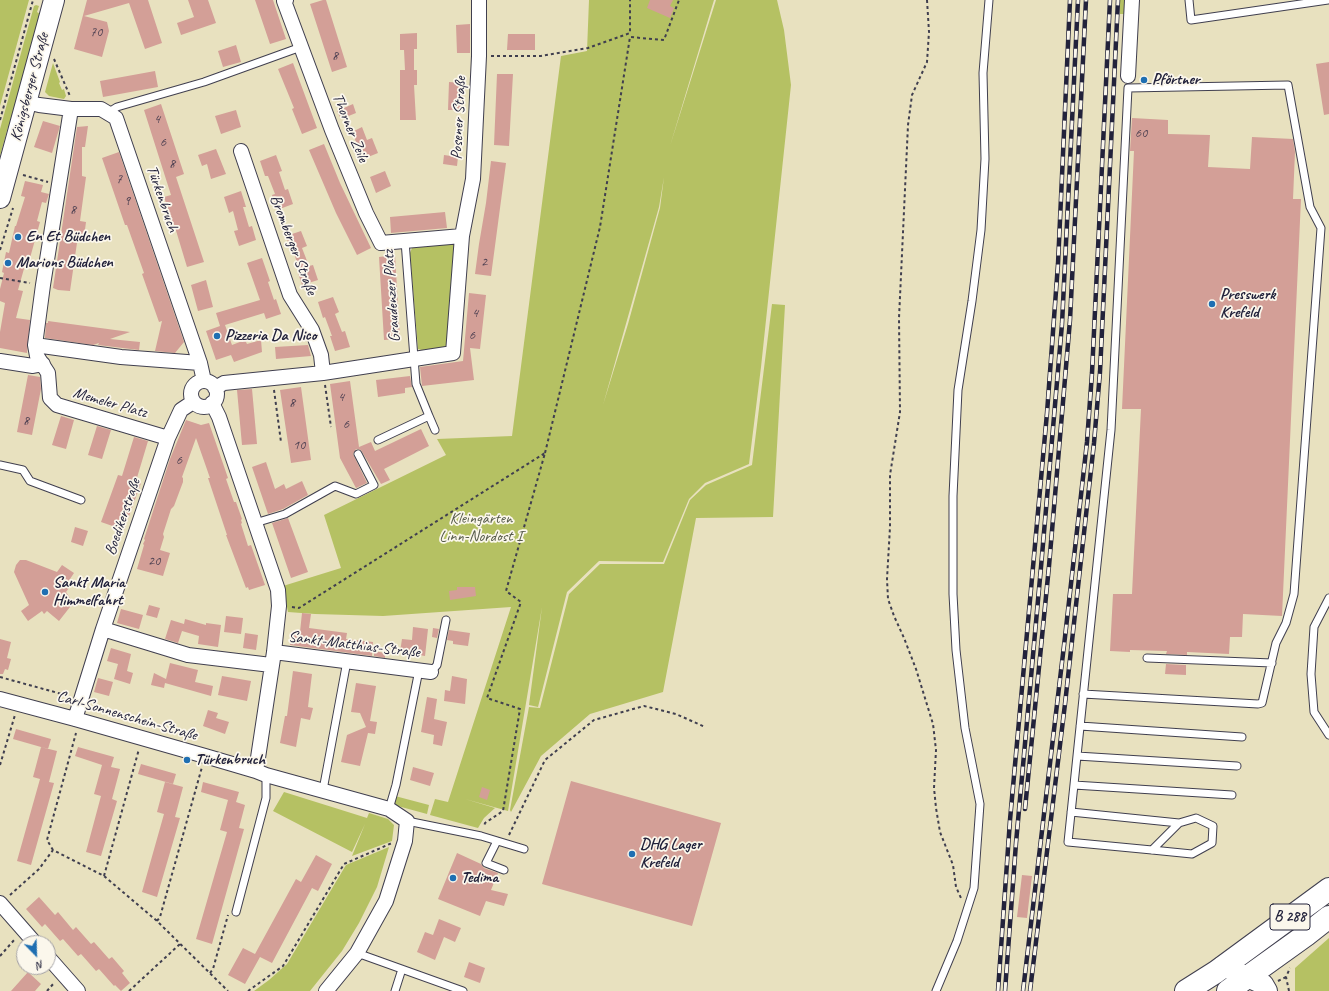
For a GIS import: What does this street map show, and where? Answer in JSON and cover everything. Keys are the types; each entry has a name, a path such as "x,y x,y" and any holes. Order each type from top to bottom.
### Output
{"main road":[{"name":"B 288","path":"1186,991 1329,889"},
{"name":"B 288","path":"1228,991 1257,986 1277,957 1329,917"}],"street":[{"name":"Königsberger Straße","path":"0,198 54,0"},
{"name":"Thorner Zeile","path":"285,0 332,130 366,213 382,243 405,240"},
{"name":"Posener Straße","path":"462,236 472,179 479,56 479,0"},
{"path":"1128,82 1132,0"},
{"path":"26,102 39,105 71,103 109,112"},
{"path":"71,103 35,345 120,357 200,363"},
{"name":"Türkenbruch","path":"109,112 116,118 200,363 216,397 212,403"},
{"name":"Bromberger Straße","path":"241,151 290,295 312,330 321,355 323,373"},
{"path":"261,773 272,659 279,606 278,590 219,417 212,403 204,407 196,405 190,394 191,390 196,383 224,383 323,373 453,352 462,236"},
{"name":"Graudenzer Platz","path":"405,240 462,236"},
{"name":"Memeler Platz","path":"35,345 37,356 48,373 50,398 57,405 168,438"},
{"path":"0,361 33,366 43,364"},
{"name":"Boedikerstraße","path":"75,719 103,629 168,438 181,410 194,402"},
{"name":"Sankt-Matthias-Straße","path":"103,629 188,655 347,661 425,671"},
{"name":"Carl-Sonnenschein-Straße","path":"0,699 324,790 389,810 407,820"},
{"path":"326,991 357,953 386,901 405,841 407,820"},
{"path":"0,903 28,935"},
{"path":"1251,946 1257,986"},
{"path":"56,966 78,991"},
{"path":"1223,966 1257,986"}],"lane":[{"path":"936,991 957,941 974,888 980,804 965,728 956,650 953,594 953,496 958,390 981,230 985,159 983,73 989,0"},
{"path":"1189,0 1191,20 1328,0"},
{"path":"109,112 117,107 204,82 301,47"},
{"path":"1071,812 1179,823 1196,818 1213,826 1212,842 1192,854 1068,842 1071,812 1077,756 1083,694 1111,430 1128,82 1288,85 1310,207 1321,228 1294,594 1286,623 1276,643 1262,703 1083,694"},
{"name":"Graudenzer Platz","path":"405,240 416,384 436,430"},
{"path":"378,440 429,416"},
{"path":"255,523 285,514 335,486 356,494 374,485 358,454"},
{"path":"0,465 23,470 30,481 81,500"},
{"path":"1329,598 1314,627 1311,674 1314,712 1329,735"},
{"path":"389,810 425,671 437,665 446,620"},
{"path":"1147,658 1272,663"},
{"path":"324,790 347,661"},
{"path":"1080,726 1242,737"},
{"path":"1077,756 1237,766"},
{"path":"236,912 266,798 261,773"},
{"path":"1074,785 1232,795"},
{"name":"Carl-Sonnenschein-Straße","path":"407,820 481,836 524,849"},
{"path":"1152,850 1179,823"},
{"path":"497,841 486,863 504,870"},
{"path":"357,953 462,991"},
{"path":"395,991 402,969"}],"path":[{"path":"0,120 33,0"},
{"path":"481,836 485,823 504,810 520,710 487,698 521,602 506,591 545,453 600,227 630,37 630,0"},
{"path":"630,37 664,40 679,0"},
{"path":"927,0 929,32 927,62 912,95 908,125 899,318 900,412 890,475 890,527 886,579 888,599 916,668 933,724 936,750 934,788 940,832 953,865 956,887 968,905"},
{"path":"479,56 541,56 588,48 630,33"},
{"path":"53,57 71,103"},
{"path":"23,175 59,185"},
{"path":"0,278 43,285"},
{"path":"323,373 331,427"},
{"path":"273,378 281,442"},
{"path":"279,606 299,608 545,453"},
{"path":"0,677 82,699"},
{"path":"0,765 18,704"},
{"path":"505,843 545,760 594,720 644,706 676,714 705,727"},
{"path":"75,719 77,731 47,840 52,850 104,876 157,921 228,991"},
{"path":"104,876 142,738"},
{"path":"157,921 160,917 205,756"},
{"path":"248,991 283,966 344,864 391,843 405,841"},
{"path":"0,903 39,869 52,850"},
{"path":"210,973 213,969 228,914 236,912"},
{"path":"0,956 23,929"},
{"path":"129,991 180,944"}],"green space":[{"path":"0,0 29,0 0,106"},
{"name":"Kleingärten Linn-Nordost I","path":"589,0 714,0 670,146 716,0 777,0 784,30 791,85 761,367 749,464 705,483 689,499 663,562 599,561 567,592 538,707 529,705 542,607 508,811 465,799 495,808 484,818 478,828 430,815 435,799 448,802 511,607 383,616 288,612 283,586 341,568 324,515 446,455 437,439 512,436 561,56 587,51","holes":["664,177 660,208 628,324 603,405 659,207"]},
{"path":"1120,0 1125,0 1124,14 1120,14"},
{"path":"34,6 39,6 37,12 40,14 34,34 38,35 13,128 8,127 0,156 0,129"},
{"path":"53,63 60,82 59,83 62,90 64,89 66,96 64,99 49,96 45,92"},
{"path":"455,243 449,344 446,347 422,350 418,349 410,253 412,248"},
{"path":"772,304 785,305 773,517 696,518 663,692 590,714 541,756 511,812 510,810 529,707 540,708 569,594 600,564 664,564 690,500 706,485 752,465"},
{"path":"284,792 367,818 369,813 388,819 394,825 392,841 352,856 365,824 352,852 273,811"},
{"path":"395,796 429,805 427,814 394,805"},
{"path":"389,847 377,887 359,923 342,951 310,991 254,991 287,964 346,865"},
{"path":"1329,938 1329,991 1295,991 1295,968"}],"building":[{"path":"87,0 148,0 162,43 145,49 129,3 84,16 107,22 109,31 102,57 74,49"},
{"path":"188,0 208,0 216,23 181,35 177,23 194,17"},
{"path":"255,0 273,0 286,39 270,44"},
{"path":"326,0 347,67 332,72 310,4"},
{"path":"650,0 673,0 670,6 674,8 670,18 647,8"},
{"path":"470,24 470,53 457,53 456,25"},
{"path":"417,33 417,49 414,49 414,70 417,70 417,85 414,85 416,120 400,120 400,70 405,70 404,50 400,50 400,34"},
{"path":"508,34 535,34 535,50 507,50"},
{"path":"236,45 241,62 223,67 218,51"},
{"path":"1329,62 1329,114 1324,115 1316,64"},
{"path":"293,63 317,128 302,134 292,109 294,108 278,69"},
{"path":"155,71 158,87 103,97 100,81"},
{"path":"497,74 513,74 509,146 494,145"},
{"path":"449,82 464,83 463,110 448,110"},
{"path":"161,104 184,174 176,177 204,262 187,267 164,197 171,195 144,110"},
{"path":"353,104 356,113 341,119 337,111"},
{"path":"236,110 241,127 221,134 215,116"},
{"name":"Presswerk Krefeld","path":"1132,118 1168,120 1168,134 1210,135 1208,167 1250,169 1252,137 1293,139 1295,152 1293,199 1301,199 1282,616 1243,614 1242,637 1230,637 1229,654 1187,652 1187,655 1166,654 1167,651 1110,651 1113,594 1132,594 1141,409 1122,409 1134,151 1130,151"},
{"path":"43,121 60,126 52,153 34,147"},
{"path":"88,126 85,147 82,147 82,176 86,177 80,221 86,222 84,237 78,236 70,291 58,290 53,288 77,127"},
{"path":"362,127 367,140 372,138 378,153 363,159 352,132"},
{"path":"324,144 340,183 371,248 357,255 336,213 309,150"},
{"path":"216,149 226,174 211,179 207,164 202,166 198,155"},
{"path":"119,152 184,342 175,353 155,351 162,321 159,322 142,274 144,273 127,225 125,225 102,158"},
{"path":"276,155 282,171 279,172 285,190 288,189 293,204 277,210 272,195 275,194 268,176 265,176 260,161"},
{"path":"444,155 458,157 457,166 443,164"},
{"path":"491,161 506,163 491,276 475,274"},
{"path":"385,171 391,186 376,193 370,177"},
{"path":"25,181 43,185 41,192 49,194 46,203 42,202 37,221 40,222 30,258 27,258 18,290 23,291 16,318 30,320 27,353 0,348 0,332 5,303 0,301 0,289 4,273 2,272 6,252 9,253 15,226 25,197 21,196"},
{"path":"241,191 246,207 243,207 249,227 252,226 256,240 239,246 234,231 238,230 233,211 229,213 224,197"},
{"path":"445,212 447,228 391,233 390,217"},
{"path":"301,231 307,246 302,248 309,266 313,265 318,280 302,285 293,250 291,251 286,236"},
{"path":"395,255 400,339 384,340 379,257"},
{"path":"262,258 270,281 268,282 274,300 276,299 281,314 266,319 264,313 225,325 232,345 245,340 247,344 261,340 262,352 234,362 231,355 216,360 206,331 220,326 216,313 260,300 247,263"},
{"path":"206,280 213,307 198,311 191,285"},
{"path":"469,293 486,295 480,349 470,348 474,380 422,386 420,367 463,361"},
{"path":"333,297 339,312 335,314 342,332 345,331 350,347 335,351 330,336 332,336 325,317 323,318 318,302"},
{"path":"48,321 130,332 110,339 140,342 139,350 98,345 99,343 93,345 45,338 46,323 48,323"},
{"path":"308,345 311,356 276,359 275,347"},
{"path":"28,375 40,377 41,389 32,435 17,432"},
{"path":"410,376 412,387 405,388 405,393 378,397 376,380"},
{"path":"350,381 359,447 371,442 375,451 421,429 429,446 384,469 390,480 381,484 361,450 356,449 353,454 367,483 356,488 340,458 330,384"},
{"path":"301,387 311,460 291,463 280,390"},
{"path":"252,389 257,444 242,445 237,390"},
{"path":"61,416 74,420 66,449 52,445"},
{"path":"186,420 201,425 209,423 228,478 226,479 242,519 241,524 248,546 251,545 265,585 249,590 248,587 246,588 226,535 208,478 210,478 196,438 182,477 183,482 174,506 171,509 163,534 164,537 160,550 170,553 163,576 137,569 144,545 144,539 170,459"},
{"path":"97,426 111,430 102,459 88,455"},
{"path":"134,437 148,441 136,481 141,483 124,530 101,522 118,475 122,476"},
{"path":"266,462 275,489 284,484 286,489 302,481 308,495 283,509 268,514 252,467"},
{"path":"288,518 308,572 291,578 272,523"},
{"path":"75,527 88,531 83,546 71,542"},
{"name":"Sankt Maria Himmelfahrt","path":"20,560 26,560 57,572 62,565 74,573 66,585 69,588 66,592 75,605 70,607 59,621 47,611 44,614 42,611 28,621 21,611 29,605 14,572 16,565"},
{"path":"457,587 475,587 476,596 450,600 449,591 457,590"},
{"path":"149,605 160,608 157,618 146,615"},
{"path":"121,609 143,615 139,629 117,623"},
{"path":"302,613 311,614 309,628 347,633 346,639 373,642 372,656 290,645 292,631 300,632"},
{"path":"226,616 243,618 241,634 224,632"},
{"path":"185,619 206,625 206,623 221,625 218,647 198,644 199,636 182,631 178,643 165,639 171,620 184,624"},
{"path":"413,627 428,629 425,656 400,652 402,639 412,640"},
{"path":"433,628 439,629 437,638 432,637"},
{"path":"449,630 470,633 468,646 453,644 453,641 447,640"},
{"path":"245,633 258,635 256,650 243,648"},
{"path":"0,639 11,642 7,658 11,659 8,670 5,669 3,674 0,674"},
{"path":"111,648 131,654 127,671 133,673 130,684 114,679 118,664 107,661"},
{"path":"374,651 385,653 385,658 374,656"},
{"path":"170,663 198,670 195,682 213,686 211,696 165,683 164,688 151,685 154,673 166,679"},
{"path":"1166,664 1186,665 1186,675 1165,674"},
{"path":"293,671 312,674 308,707 313,708 310,720 301,718 296,747 280,743 285,716 287,716"},
{"path":"222,676 251,681 247,701 218,695"},
{"path":"452,676 467,679 465,704 444,701 445,690 450,691"},
{"path":"98,678 113,682 109,696 94,692"},
{"path":"356,683 376,686 370,721 377,722 375,734 368,733 360,766 341,762 347,735 366,727 360,713 351,712"},
{"path":"427,697 437,699 434,719 447,722 442,746 433,744 434,735 421,732"},
{"path":"208,710 218,713 216,718 229,722 225,734 203,726"},
{"path":"16,729 51,739 48,749 13,739"},
{"path":"41,747 57,751 49,782 54,783 31,865 17,861 40,779 33,777"},
{"path":"78,747 114,757 111,767 120,769 112,799 117,801 101,856 86,852 101,796 94,794 102,765 75,756"},
{"path":"141,764 176,774 173,784 138,774"},
{"path":"413,767 434,773 430,786 410,780"},
{"name":"DHG Lager Krefeld","path":"571,781 721,823 692,926 542,884"},
{"path":"165,782 183,787 175,817 180,818 157,897 142,892 164,814 157,812"},
{"path":"203,782 239,792 236,802 245,805 239,828 244,829 212,944 196,939 227,832 220,830 228,800 201,792"},
{"path":"482,787 490,790 487,800 479,797"},
{"path":"457,853 481,864 484,868 498,873 491,890 508,894 504,906 486,901 480,916 438,899"},
{"path":"316,855 332,864 318,891 312,888 272,963 260,957 245,984 228,975 243,948 255,954 296,879 301,882"},
{"path":"1022,875 1032,876 1027,918 1017,917"},
{"path":"39,897 55,915 58,912 73,930 76,927 91,944 94,942 109,959 112,957 124,971 122,973 130,983 121,991 115,985 114,986 99,969 96,971 81,954 78,956 63,939 60,941 45,924 42,927 26,909"},
{"path":"439,919 461,928 455,942 444,937 435,960 417,952 425,932 433,935"},
{"path":"469,962 485,968 480,983 464,977"},
{"path":"25,975 31,975 41,984 35,991 11,991"}],"railway":[{"path":"998,991 1010,820 1047,413 1058,264 1070,0"},
{"path":"1005,991 1016,843 1062,324 1078,0"},
{"path":"1025,809 1049,566 1070,320 1086,0"},
{"path":"1023,991 1087,442 1092,373 1110,0"},
{"path":"1030,991 1065,704 1094,443 1100,372 1118,0"}],"place":[{"name":"Pförtner","path":"1144,80"},
{"name":"En Et Büdchen","path":"18,237"},
{"name":"Marions Büdchen","path":"8,263"},
{"name":"Presswerk Krefeld","path":"1212,304"},
{"name":"Pizzeria Da Nico","path":"217,336"},
{"name":"Sankt Maria Himmelfahrt","path":"45,592"},
{"name":"Türkenbruch","path":"187,760"},
{"name":"DHG Lager Krefeld","path":"632,854"},
{"name":"Tedima","path":"453,878"}]}
